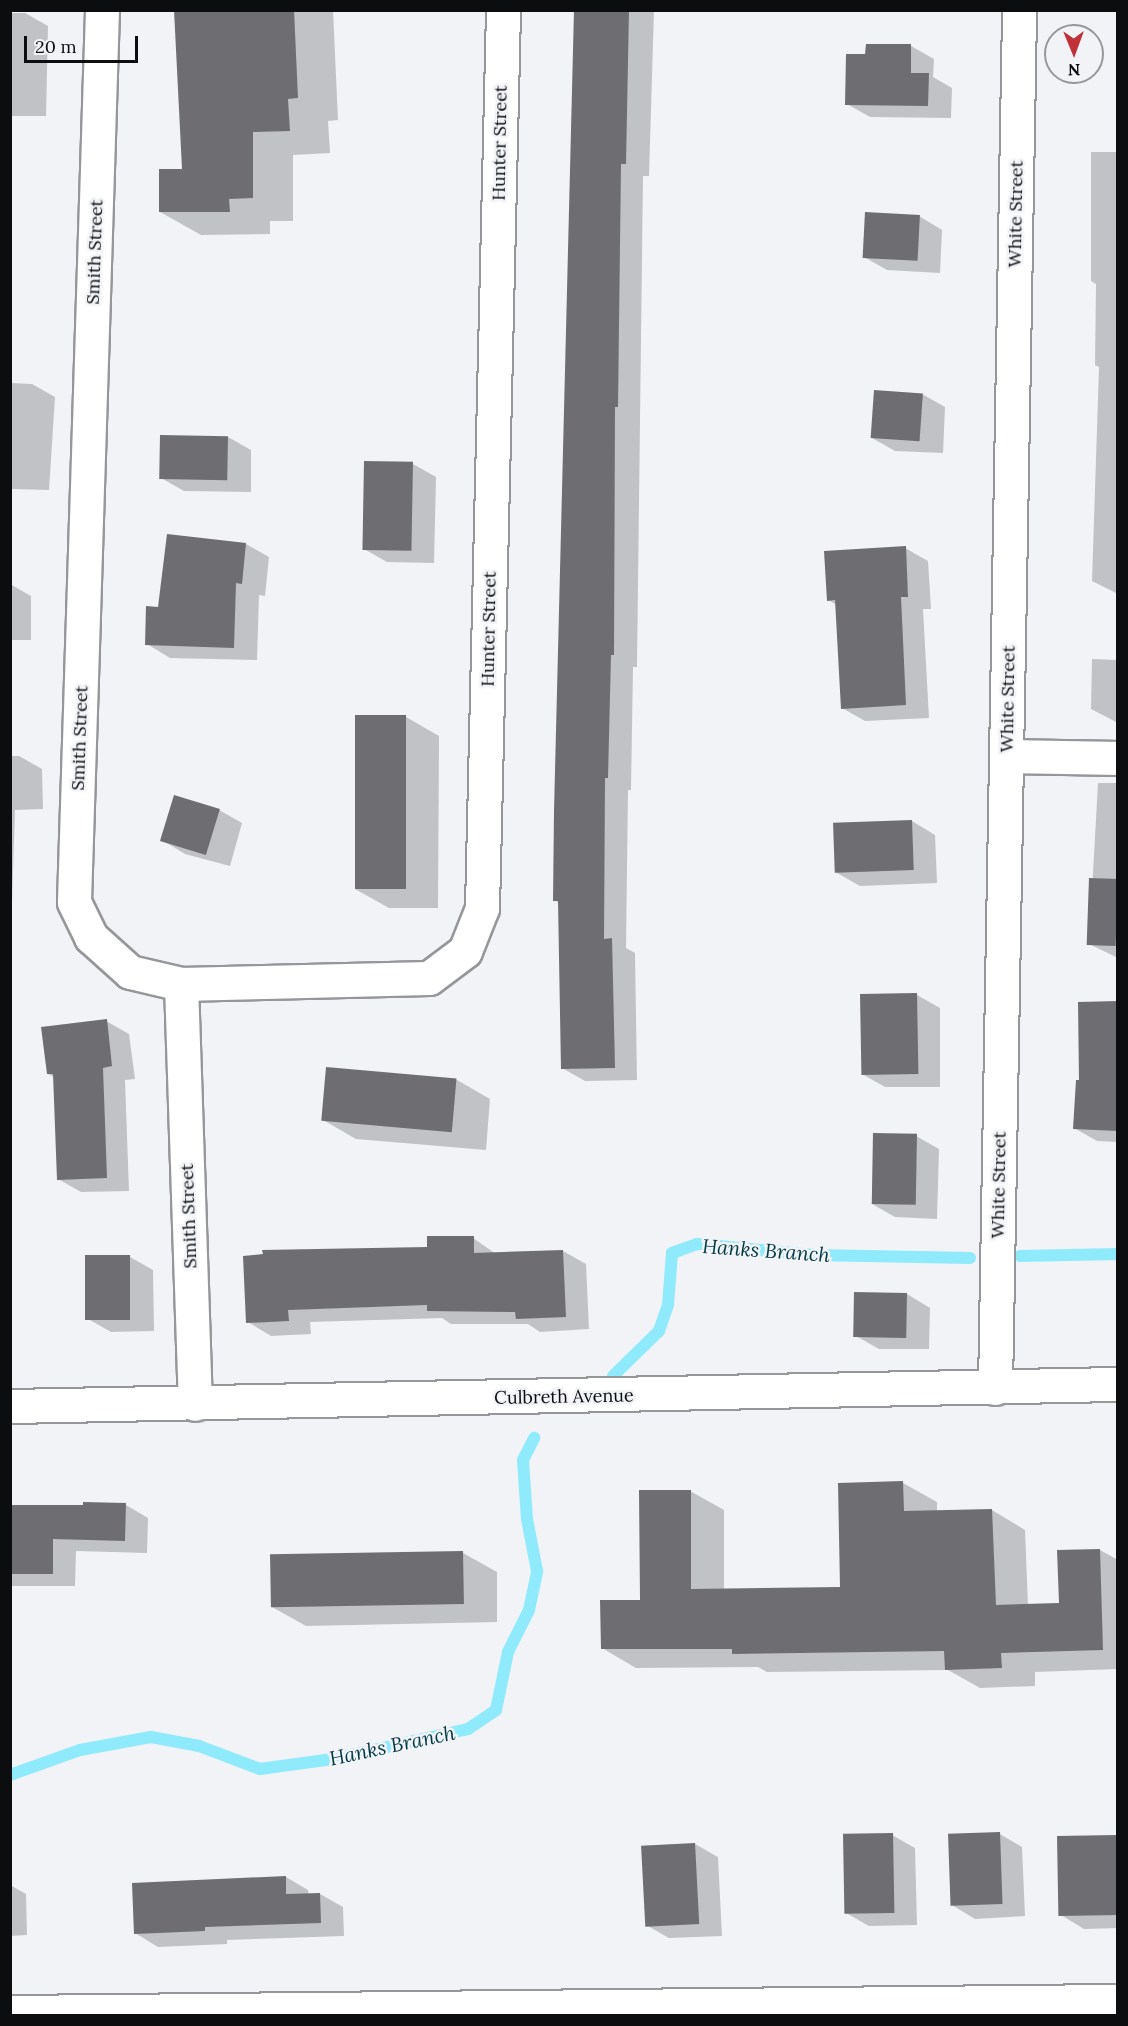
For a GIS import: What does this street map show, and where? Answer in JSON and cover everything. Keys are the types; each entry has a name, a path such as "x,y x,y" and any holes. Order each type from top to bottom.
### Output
{"street":[{"name":"Smith Street","path":"102,10 74,902 92,937 129,972 181,984 195,1404"},
{"name":"Hunter Street","path":"181,984 429,978 465,951 482,908 503,10"},
{"name":"White Street","path":"995,1388 1019,10"},
{"path":"1007,756 1118,758"},
{"name":"Culbreth Avenue","path":"10,1406 1118,1384"},
{"path":"10,2012 1118,2001"}],"building":[{"path":"174,10 294,10 298,98 288,99 290,131 253,132 253,198 229,199 230,212 159,212 159,169 182,169"},
{"path":"574,10 629,10 626,164 621,164 618,407 615,407 614,655 611,655 608,778 605,778 604,939 612,938 615,1068 561,1069 558,901 553,901 554,811"},
{"path":"866,44 911,44 911,73 929,73 928,106 845,105 846,54 865,54"},
{"path":"865,212 920,215 918,261 863,258"},
{"path":"874,390 923,393 920,441 871,438"},
{"path":"160,435 228,436 227,480 159,479"},
{"path":"364,461 413,462 411,551 362,550"},
{"path":"167,534 246,543 242,584 236,583 234,648 145,645 146,606 158,607"},
{"path":"906,546 908,597 901,597 906,705 841,709 835,600 827,601 824,551"},
{"path":"355,715 406,715 406,889 355,889"},
{"path":"174,795 220,809 206,855 160,841"},
{"path":"912,820 914,870 835,873 833,823"},
{"path":"1089,878 1118,879 1116,946 1087,945"},
{"path":"917,993 918,1074 861,1075 860,994"},
{"path":"1118,1001 1118,1131 1073,1129 1076,1080 1079,1080 1078,1002"},
{"path":"107,1019 112,1066 103,1068 107,1178 57,1180 53,1074 47,1074 41,1027"},
{"path":"326,1067 457,1078 452,1132 321,1121"},
{"path":"873,1133 917,1134 916,1205 872,1204"},
{"path":"427,1236 474,1236 474,1253 563,1250 566,1317 516,1319 515,1312 427,1311 427,1305 288,1310 289,1321 246,1323 243,1256 263,1254 262,1250 427,1247"},
{"path":"85,1255 130,1255 130,1320 85,1320"},
{"path":"854,1292 907,1293 906,1338 853,1337"},
{"path":"903,1481 904,1511 992,1509 996,1605 1059,1603 1057,1550 1100,1549 1103,1650 1001,1653 1002,1668 945,1670 944,1651 732,1654 732,1649 601,1649 600,1600 640,1600 639,1490 691,1490 691,1589 840,1587 838,1483"},
{"path":"83,1502 126,1503 125,1541 53,1539 53,1574 10,1574 10,1505 83,1505"},
{"path":"463,1551 464,1604 271,1607 270,1554"},
{"path":"1000,1832 1003,1904 951,1906 948,1834"},
{"path":"893,1833 894,1913 844,1914 843,1834"},
{"path":"1117,1835 1118,1915 1058,1916 1057,1836"},
{"path":"695,1843 699,1924 645,1927 641,1846"},
{"path":"286,1876 286,1894 320,1893 321,1923 205,1927 205,1931 134,1934 132,1883"}],"waterway":[{"name":"Hanks Branch","path":"613,1376 659,1331 668,1305 672,1253 697,1244 813,1255 970,1258"},
{"name":"Hanks Branch","path":"1020,1256 1118,1254"},
{"name":"Hanks Branch","path":"10,1775 80,1750 151,1737 199,1746 260,1769 332,1759 468,1729 496,1710 508,1652 529,1610 537,1571 527,1519 523,1460 534,1438"}]}
